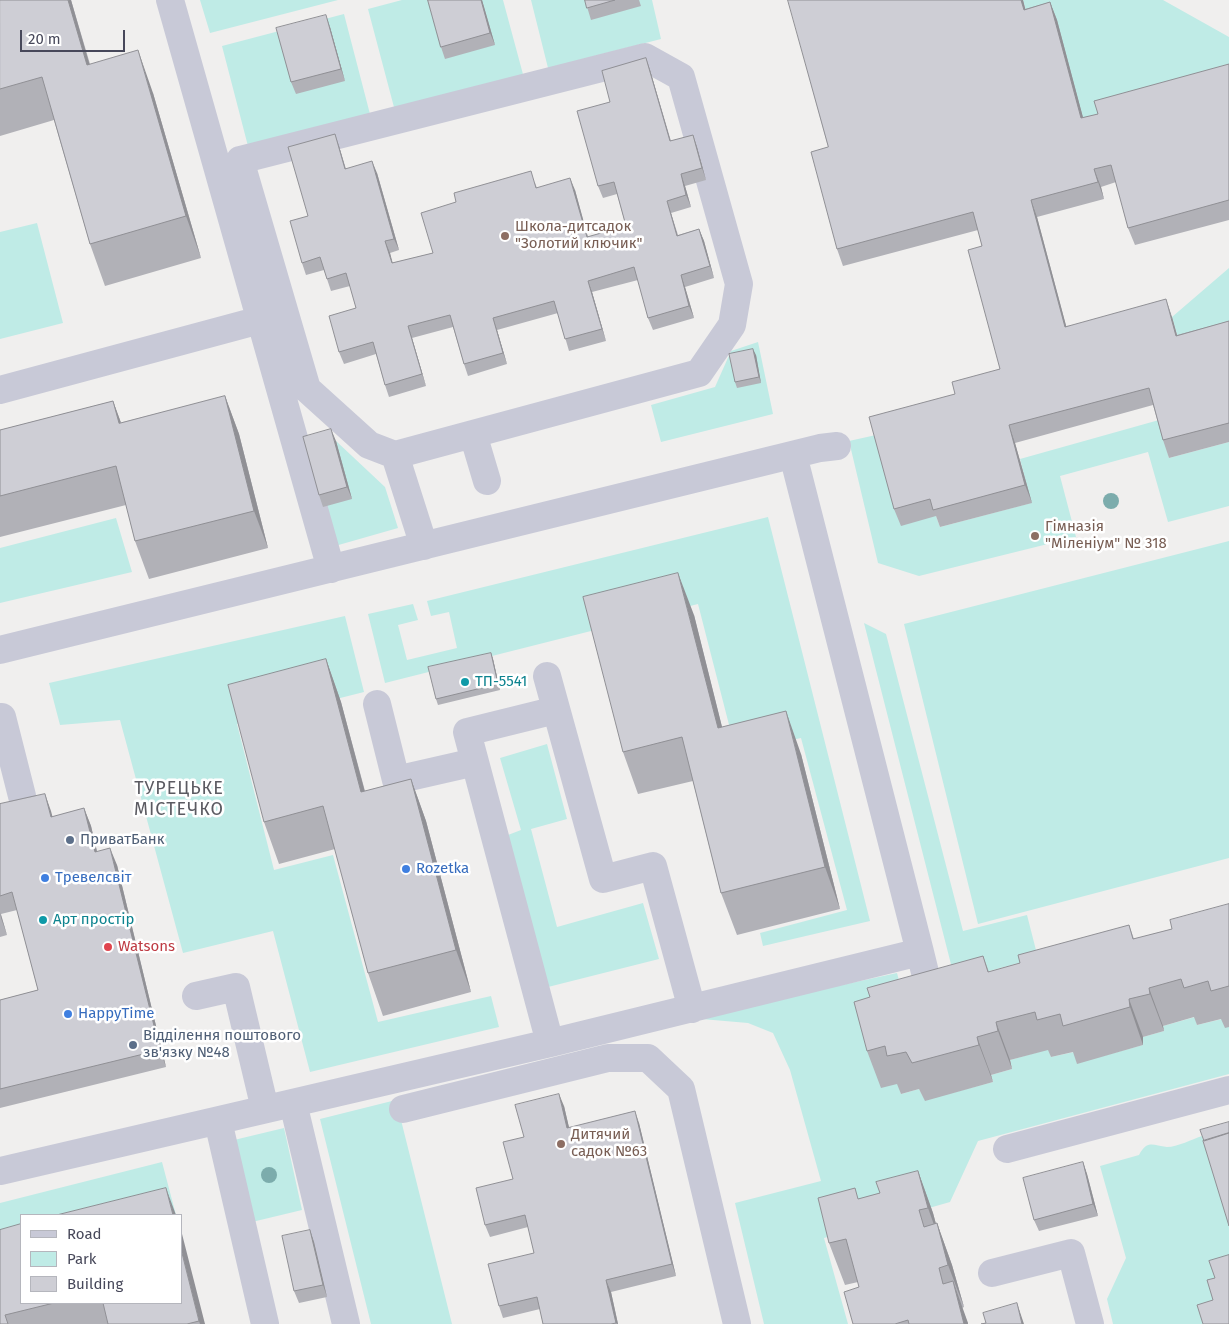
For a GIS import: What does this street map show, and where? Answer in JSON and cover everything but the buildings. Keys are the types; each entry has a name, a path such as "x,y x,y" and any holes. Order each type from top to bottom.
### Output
{"lane":[{"path":"170,0 331,569"},
{"path":"645,57 681,77 739,284 732,325 699,373 472,434 395,455 369,445 307,390 240,160 645,57"},
{"path":"0,390 260,320"},
{"path":"472,434 487,481"},
{"path":"0,650 792,455 837,446"},
{"path":"395,455 424,546"},
{"path":"792,455 931,997 969,988"},
{"path":"547,676 603,879 653,866 692,1009"},
{"path":"377,704 396,780 475,762"},
{"path":"550,1043 467,732 556,710"},
{"path":"0,718 2,717 22,796"},
{"path":"0,1171 550,1043 920,952"},
{"path":"196,996 236,987 265,1109"},
{"path":"403,1109 608,1058 648,1058 681,1089 737,1324"},
{"path":"1008,1149 1229,1090"},
{"path":"293,1103 346,1324"},
{"path":"210,1122 251,1324"},
{"path":"210,1122 265,1324"},
{"path":"992,1273 1071,1253 1090,1324"}],"green space":[{"path":"200,0 338,0 210,33"},
{"path":"402,0 503,0 524,78 395,111 368,9"},
{"path":"531,0 652,0 661,39 548,68"},
{"path":"1023,0 1163,0 1229,37 1229,83 1088,136 1030,27"},
{"path":"344,14 371,118 249,150 222,46"},
{"path":"37,223 63,323 0,339 0,232"},
{"path":"1229,268 1229,340 1182,353 1172,317"},
{"path":"758,342 773,414 661,442 651,405 715,387 731,351"},
{"path":"1159,420 1169,458 1229,442 1229,506 1168,522 1148,452 1060,476 1076,537 919,576 878,563 849,441 876,435 936,516 940,527 1031,503 1020,459"},
{"path":"336,441 385,487 398,528 335,546 307,449"},
{"path":"768,517 870,921 763,946 760,933 847,910 801,738 736,752 698,604 385,683 368,614 413,604 418,620 398,625 407,660 457,648 449,612 431,616 427,601"},
{"path":"116,518 132,572 0,603 0,548"},
{"path":"1229,541 1229,858 978,924 904,624"},
{"path":"345,616 364,692 237,724 274,870 333,855 378,1022 491,996 499,1027 310,1072 273,931 183,953 120,720 60,725 49,683"},
{"path":"864,623 886,634 963,931 1027,915 1038,958 955,980"},
{"path":"547,744 567,819 531,829 557,927 643,903 659,959 548,987 508,835 521,830 500,758"},
{"path":"897,973 909,1018 898,1084 901,1094 919,1089 925,1100 993,1082 991,1075 1012,1069 1010,1060 1049,1049 1051,1057 1074,1052 1077,1063 1143,1045 1143,1037 1164,1031 1163,1026 1195,1017 1197,1025 1222,1019 1229,1027 1229,1074 978,1141 950,1202 824,1238 848,1324 764,1324 735,1203 821,1181 790,1070 773,1033 748,1023 690,1018"},
{"path":"396,1100 452,1324 371,1324 320,1119"},
{"path":"284,1128 302,1210 252,1222 234,1140"},
{"path":"1202,1136 1229,1220 1229,1297 1223,1324 1113,1324 1107,1299 1126,1258 1100,1166 1139,1155 1148,1145 1171,1147"},
{"path":"162,1162 176,1214 20,1214 20,1255 0,1261 0,1203"}],"place":[{"name":"Школа-дитсадок \"Золотий ключик\"","path":"505,236"},
{"name":"Гімназія \"Міленіум\" № 318","path":"1035,536"},
{"name":"ТП-5541","path":"465,682"},
{"name":"ПриватБанк","path":"70,840"},
{"name":"Rozetka","path":"406,869"},
{"name":"Тревелсвіт","path":"45,878"},
{"name":"Арт простір","path":"43,920"},
{"name":"Watsons","path":"108,947"},
{"name":"HappyTime","path":"68,1014"},
{"name":"Відділення поштового зв'язку №48","path":"133,1045"},
{"name":"Дитячий садок №63","path":"561,1144"}],"district":[{"name":"ТУРЕЦЬКЕ МІСТЕЧКО","path":"179,800"}]}
